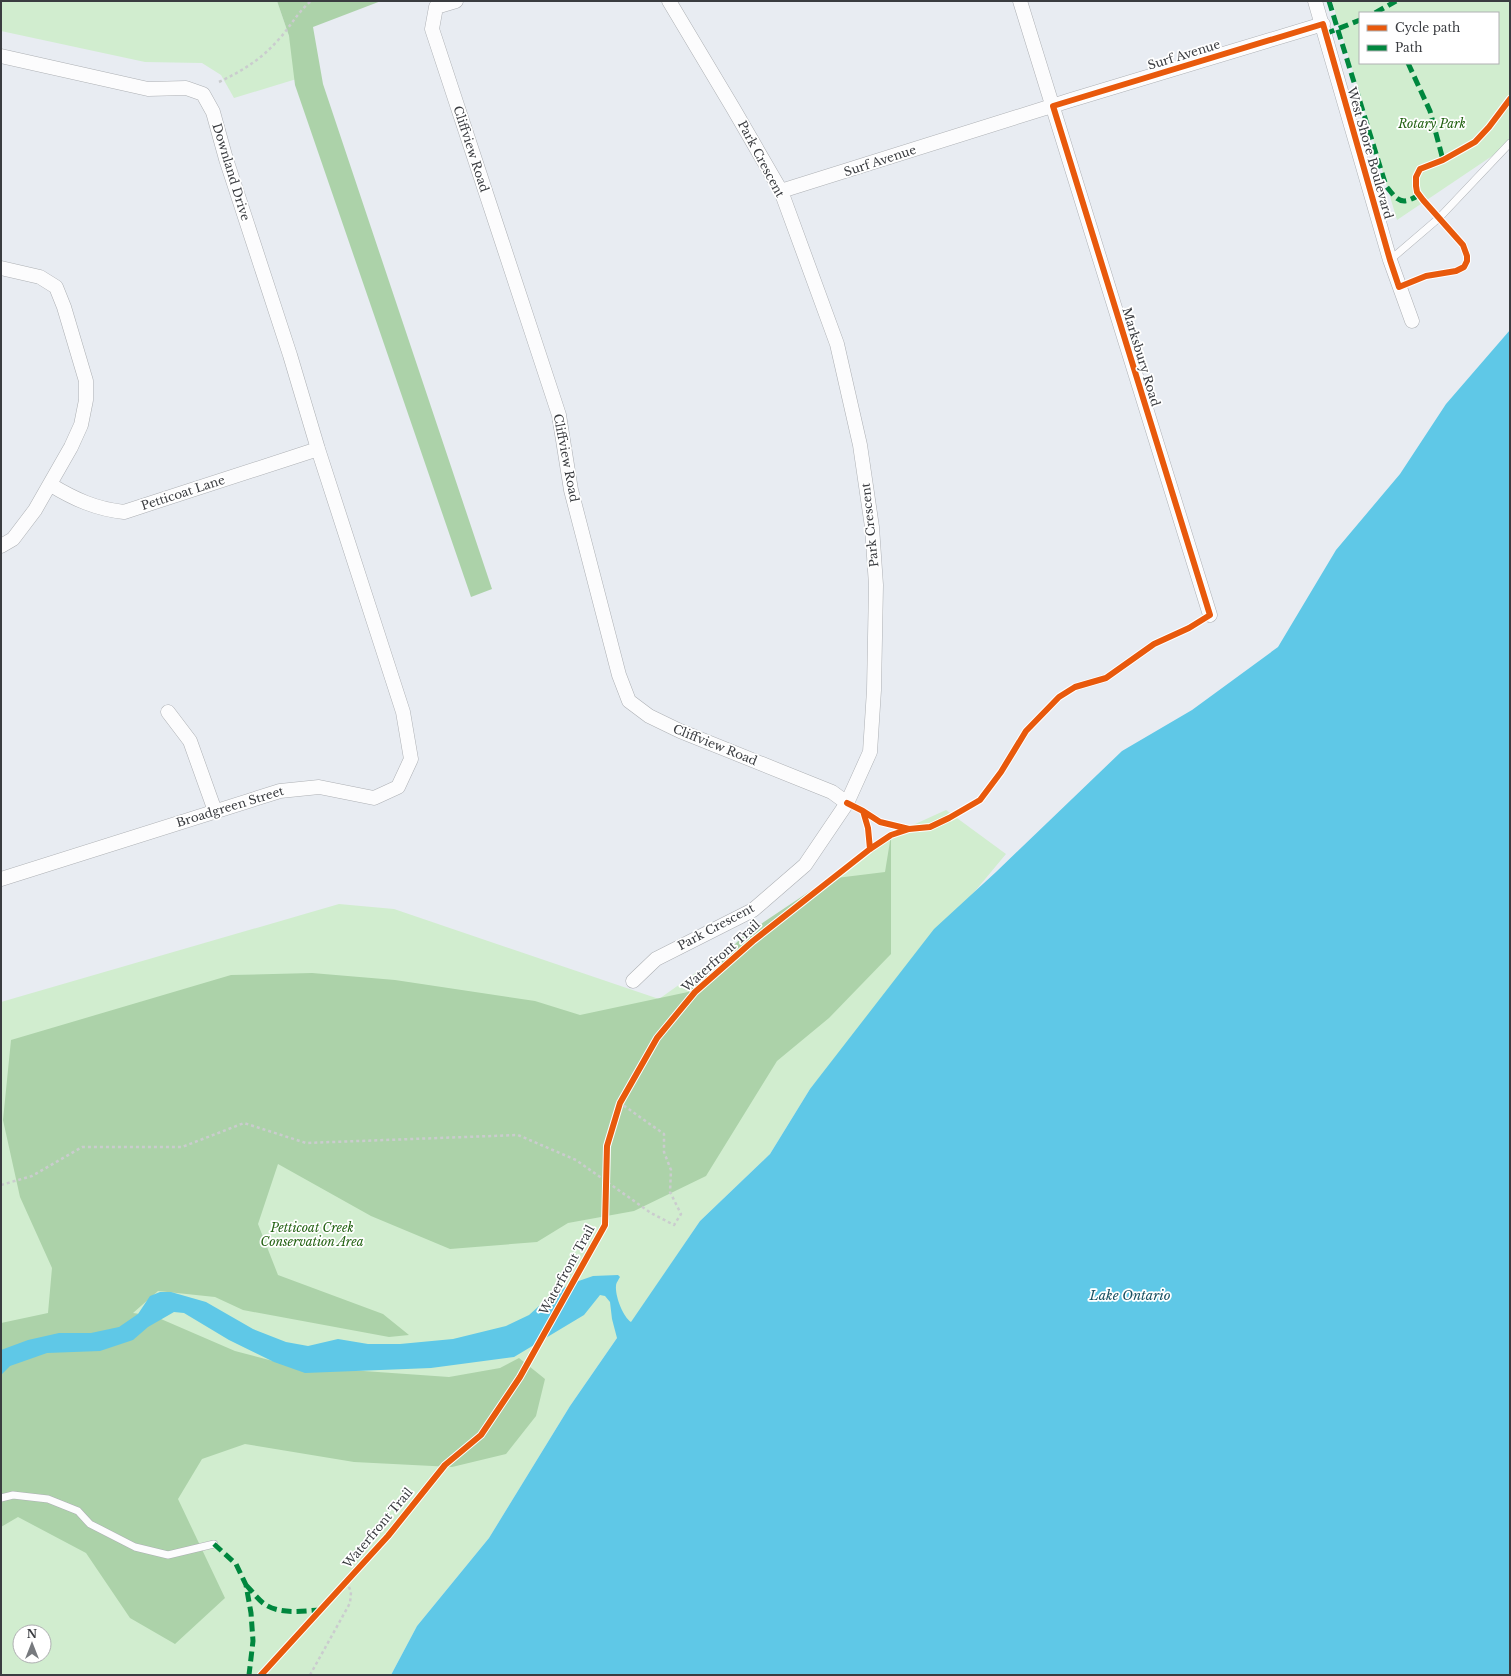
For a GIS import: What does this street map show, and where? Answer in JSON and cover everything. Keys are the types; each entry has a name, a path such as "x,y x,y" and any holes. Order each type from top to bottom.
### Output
{"street":[{"name":"Cliffview Road","path":"456,1 436,7 432,29 559,415 575,505 617,668 629,701 649,716 680,731 832,792 847,802"},
{"name":"Park Crescent","path":"633,981 656,958 753,910 805,865 847,802 870,752 874,690 876,585 872,527 860,445 837,344 781,191 669,1"},
{"name":"Marksbury Road","path":"1020,1 1210,614"},
{"name":"West Shore Boulevard","path":"1315,1 1323,24 1390,260 1412,321"},
{"name":"Surf Avenue","path":"781,191 1323,24"},
{"name":"Downland Drive","path":"1,56 148,89 186,88 203,94 213,112 226,159 290,355 318,450"},
{"path":"1,268 40,277 56,287 64,307 86,381 86,400 81,425 71,447 51,485 35,510 13,539 1,546"},
{"name":"Petticoat Lane","path":"51,485 71,496 104,510 124,512 318,450"},
{"name":"Broadgreen Street","path":"1,879 280,791 319,786 374,798 398,786 411,759 403,712 318,450"},
{"path":"168,712 190,741 215,811"}],"lane":[{"path":"1390,260 1439,218 1510,143"},
{"path":"1,1498 13,1495 48,1499 78,1511 90,1524 135,1547 168,1555 214,1544"}],"path":[{"path":"219,82 243,70 266,54 281,37 294,17 311,1"},
{"path":"1,1186 32,1176 82,1147 182,1147 244,1122 306,1143 518,1135 576,1160 651,1213 674,1225 681,1214 670,1192 670,1170 664,1152 664,1134 622,1100 618,1110"},
{"path":"606,1170 606,1193"},
{"path":"310,1675 350,1603 351,1592 346,1582"}],"green space":[{"path":"1,1 277,1 303,77 234,98 221,75 202,63 145,62 1,31"},
{"path":"277,1 381,1 313,27 323,84 492,589 471,597 295,85 289,36"},
{"name":"Rotary Park","path":"1332,1 1510,1 1510,144 1397,220"},
{"name":"Petticoat Creek Conservation Area","path":"946,810 1006,854 810,1089 770,1154 700,1221 631,1323 617,1338 570,1406 489,1538 417,1626 391,1675 1,1675 1,1002 339,904 394,909 659,999 891,835"},
{"path":"891,835 891,954 829,1018 777,1061 706,1176 634,1211 568,1223 537,1242 450,1249 371,1216 278,1164 258,1224 278,1275 383,1314 409,1335 389,1337 243,1310 215,1297 158,1291 133,1313 154,1316 235,1351 292,1366 449,1377 500,1368 519,1358 545,1379 536,1416 506,1454 452,1467 354,1462 245,1444 202,1459 178,1499 225,1598 175,1644 130,1618 86,1553 18,1517 1,1527 1,1323 48,1313 52,1268 20,1197 3,1120 11,1040 231,975 312,973 395,980 535,1001 580,1015 688,992 743,936 828,879 885,872"}],"water":[{"name":"Lake Ontario","path":"1510,330 1510,1675 391,1675 417,1626 489,1538 570,1406 617,1338 612,1319 610,1302 605,1296 600,1295 584,1315 514,1357 431,1368 305,1373 274,1362 229,1340 184,1313 174,1312 148,1327 133,1340 100,1351 47,1353 10,1366 1,1375 1,1350 28,1340 59,1333 91,1333 119,1327 138,1314 150,1296 160,1292 171,1292 206,1302 253,1329 286,1342 308,1346 338,1339 368,1344 400,1344 453,1339 506,1326 529,1315 549,1297 570,1284 593,1276 618,1275 620,1277 616,1284 616,1290 618,1300 622,1311 631,1322 700,1221 770,1154 810,1089 934,929 996,872 1122,751 1192,710 1278,647 1336,550 1400,474 1446,404"}],"marked path":[{"path":"1329,1 1386,186 1400,200 1408,200 1419,195"},
{"path":"1377,12 1396,1"},
{"path":"1325,34 1359,20"},
{"path":"1408,64 1430,111 1443,160"},
{"path":"214,1544 236,1564 246,1585 251,1613 253,1641 249,1675"},
{"path":"246,1585 263,1603 269,1607 283,1611 320,1610"}],"cycle path":[{"name":"Waterfront Trail","path":"261,1675 388,1536 445,1465 481,1435 520,1377 605,1225 607,1146 620,1103 657,1038 695,992 753,941 870,849 891,835 909,829 930,827 980,800 1001,772 1026,731 1059,697 1075,687 1106,678 1154,644 1189,628 1210,615 1053,106 1323,24 1399,287 1426,276 1456,271 1464,267 1467,261 1467,256 1463,245 1417,192 1416,177 1420,169 1443,160 1475,142 1489,127 1510,99"},
{"path":"847,803 863,811 868,828 870,849"},
{"path":"863,811 880,822 909,829"}]}
